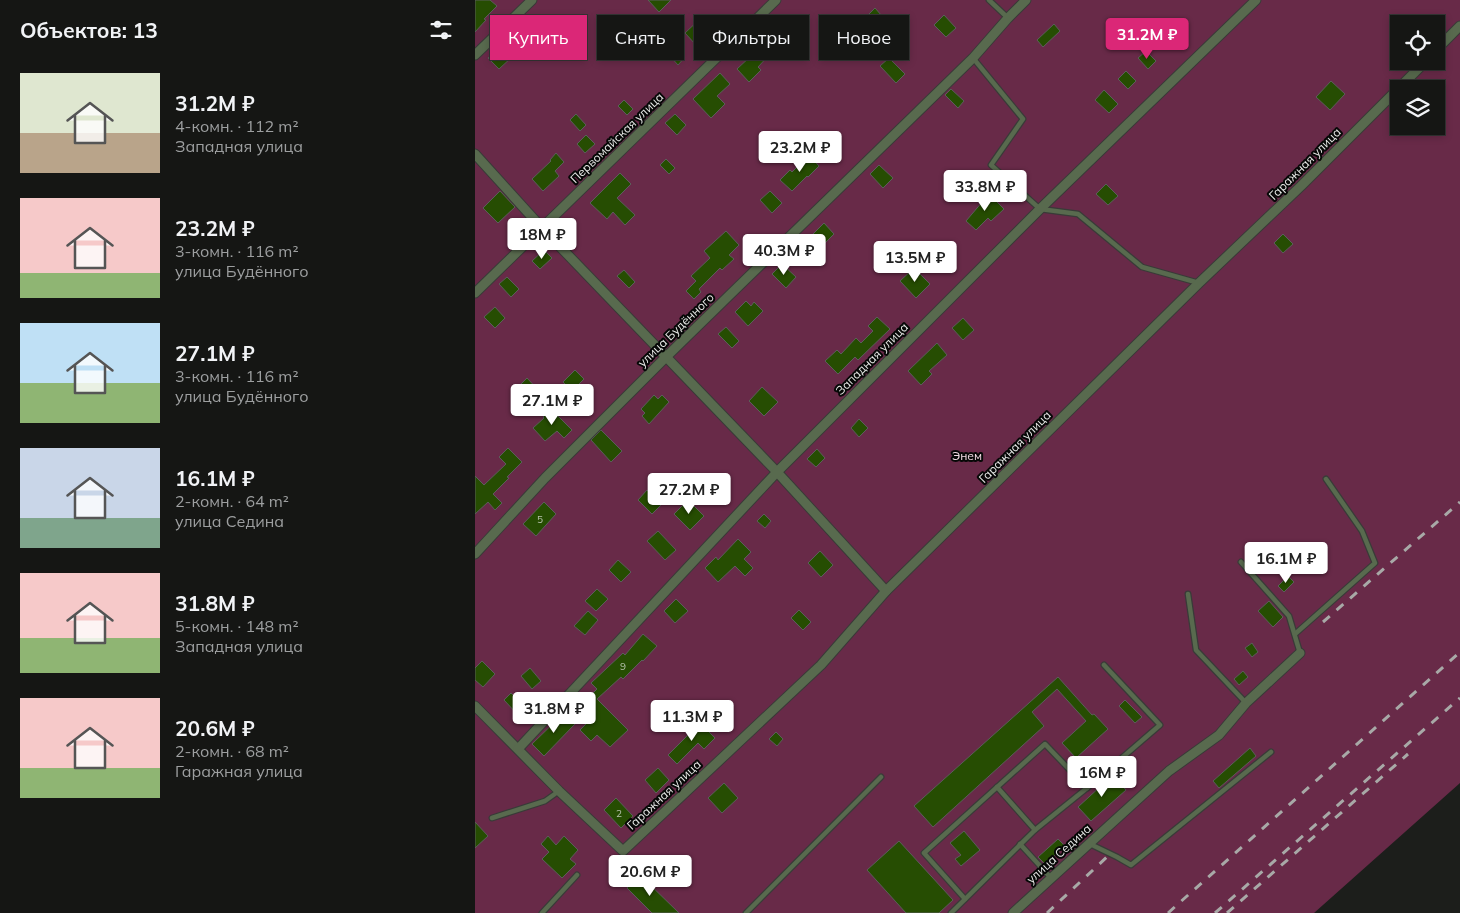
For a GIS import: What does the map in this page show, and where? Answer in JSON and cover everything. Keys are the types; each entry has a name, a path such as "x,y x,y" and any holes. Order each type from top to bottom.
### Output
{"street":[{"path":"475,55 532,0"},
{"name":"Первомайская улица","path":"475,293 776,0"},
{"name":"улица Будённого","path":"475,554 545,478 666,357 973,58 1026,0"},
{"name":"Западная улица","path":"518,749 777,472 1040,209 1256,0"},
{"path":"1445,41 1460,26"},
{"name":"Гаражная улица","path":"559,791 623,851 821,665 886,591 1199,282 1301,186 1416,70"},
{"path":"475,154 543,228 777,472 886,591"},
{"name":"улица Седина","path":"1013,913 1169,771 1219,735 1246,703 1300,653"},
{"path":"475,706 559,791"}],"lane":[{"path":"989,0 1008,18"},
{"path":"973,58 1023,119 991,164 1040,209 1078,214 1142,267 1199,282"},
{"path":"1295,634 1375,563 1363,531 1326,479"},
{"path":"1241,562 1289,616 1300,653"},
{"path":"1188,594 1196,650 1246,703"},
{"path":"951,913 1035,830 1160,725 1104,665"},
{"path":"965,899 923,853 1045,744 1087,788"},
{"path":"1089,844 1131,865 1271,752"},
{"path":"746,913 881,777"},
{"path":"997,787 1035,830"},
{"path":"493,818 545,801 559,791"},
{"path":"1020,844 1051,878"},
{"path":"542,913 577,875"}],"green space":[{"name":"Энем","path":"475,0 1460,0 1460,783 1314,913 475,913"}],"building":[{"path":"475,0 490,0 497,6 484,19 486,20 475,32"},
{"path":"648,0 671,0 659,12"},
{"path":"875,8 881,15 868,15"},
{"path":"944,15 956,28 946,37 934,25"},
{"path":"1054,24 1060,31 1043,47 1037,40"},
{"path":"694,25 694,43 685,33"},
{"path":"1146,51 1156,61 1148,69 1138,58"},
{"path":"490,60 509,60 499,69"},
{"path":"674,60 682,60 678,65"},
{"path":"747,60 764,60 758,67 761,70 749,82 737,69"},
{"path":"887,60 891,60 905,74 896,83 880,66"},
{"path":"1126,71 1136,81 1128,89 1118,79"},
{"path":"720,73 730,84 717,96 725,104 711,118 693,99"},
{"path":"1331,81 1345,94 1330,110 1316,97"},
{"path":"951,89 964,101 958,108 945,95"},
{"path":"1104,90 1118,104 1109,113 1095,100"},
{"path":"624,100 633,109 627,115 618,106"},
{"path":"576,114 586,125 580,131 570,120"},
{"path":"675,114 686,125 677,135 665,123"},
{"path":"586,135 595,144 585,153 577,144"},
{"path":"556,153 564,162 555,171 559,176 543,191 532,179 551,161"},
{"path":"809,155 819,166 792,191 780,180 790,170 792,172"},
{"path":"666,159 675,168 669,174 660,165"},
{"path":"879,165 893,178 883,188 870,174"},
{"path":"620,173 631,184 617,198 635,215 625,225 613,212 607,219 590,203"},
{"path":"1106,184 1118,196 1108,205 1096,194"},
{"path":"500,191 515,207 498,223 483,208"},
{"path":"770,191 782,203 772,213 760,200"},
{"path":"989,194 1004,209 991,221 988,218 976,230 966,221"},
{"path":"824,223 834,234 824,244 821,241 802,261 794,253"},
{"path":"726,231 739,245 729,255 734,259 722,270 720,268 699,289 701,292 694,299 686,291 696,281 691,276 710,258 704,251"},
{"path":"1283,234 1293,244 1283,253 1274,243"},
{"path":"544,250 552,258 540,269 532,261"},
{"path":"782,264 796,277 786,288 772,274"},
{"path":"914,268 930,284 916,298 900,281"},
{"path":"624,270 635,282 629,288 617,276"},
{"path":"507,277 519,289 511,297 499,284"},
{"path":"746,301 751,306 754,302 763,311 748,326 735,312"},
{"path":"495,307 505,318 495,328 484,317"},
{"path":"877,317 890,329 858,360 855,357 838,374 825,361 837,350 841,354 856,338 861,343 873,331 868,326"},
{"path":"963,318 974,330 963,340 952,328"},
{"path":"726,327 739,341 732,348 718,334"},
{"path":"937,343 947,355 929,371 932,374 921,385 908,371"},
{"path":"575,370 584,379 572,391 563,382"},
{"path":"527,378 540,392 529,403 516,389"},
{"path":"762,387 778,402 764,416 749,401"},
{"path":"654,395 658,399 662,395 669,402 649,424 642,416 645,413 641,409"},
{"path":"551,409 572,430 564,438 557,431 545,441 533,428"},
{"path":"859,419 868,428 859,437 851,428"},
{"path":"601,430 622,451 611,462 591,440"},
{"path":"508,448 522,462 493,494 502,503 495,510 488,502 475,514 475,476 484,485 506,464 499,457"},
{"path":"817,449 825,458 816,467 807,459"},
{"path":"647,490 661,505 652,514 638,500"},
{"path":"688,500 704,516 690,530 674,514"},
{"path":"544,502 556,514 536,536 523,524"},
{"path":"764,514 771,521 765,528 757,521"},
{"path":"658,531 676,550 665,560 647,541"},
{"path":"738,539 751,552 744,559 753,568 745,576 735,566 718,582 705,568 716,557 718,560"},
{"path":"820,551 833,565 821,577 808,563"},
{"path":"618,560 631,572 621,582 609,570"},
{"path":"1288,576 1294,582 1284,592 1278,586"},
{"path":"597,589 608,599 596,611 585,601"},
{"path":"676,599 688,611 675,623 664,611"},
{"path":"1269,601 1283,617 1273,627 1258,611"},
{"path":"799,610 811,622 803,630 791,618"},
{"path":"588,611 598,620 585,635 574,626"},
{"path":"643,634 657,646 623,679 621,677 597,699 628,730 610,747 597,735 591,741 580,730 594,716 587,709 581,715 576,710 597,689 591,683 623,653 625,655"},
{"path":"1252,643 1258,652 1252,657 1245,648"},
{"path":"482,661 495,674 483,687 475,680 475,668"},
{"path":"530,668 541,681 532,689 521,676"},
{"path":"1243,671 1248,677 1239,685 1234,679"},
{"path":"1058,677 1092,715 1094,714 1108,729 1076,758 1062,743 1086,721 1057,689 1032,712 1044,726 933,827 914,806"},
{"path":"511,693 525,707 518,715 504,700"},
{"path":"1125,700 1142,717 1135,723 1119,706"},
{"path":"564,713 575,724 544,756 532,744"},
{"path":"698,721 715,738 704,749 698,743 677,764 668,755 689,734 687,732"},
{"path":"776,732 783,739 777,746 769,739"},
{"path":"1250,748 1256,756 1219,788 1213,781"},
{"path":"658,768 669,780 656,793 645,780"},
{"path":"1113,775 1126,790 1091,821 1078,807"},
{"path":"724,783 738,798 722,813 708,798"},
{"path":"616,798 633,816 621,828 604,810"},
{"path":"475,822 488,836 475,848"},
{"path":"964,831 980,850 961,866 955,859 961,855 950,843"},
{"path":"548,836 556,845 564,836 578,850 570,859 576,864 562,878 542,859 549,852 541,844"},
{"path":"1058,839 1065,846 1045,864 1038,857"},
{"path":"899,841 953,900 939,913 906,913 867,870"},
{"path":"640,875 679,913 652,913 627,888"}],"railway":[{"path":"1323,622 1460,502"},
{"path":"1168,913 1460,652"},
{"path":"1215,913 1460,698"},
{"path":"1227,913 1408,754"},
{"path":"1047,913 1108,856"}]}
